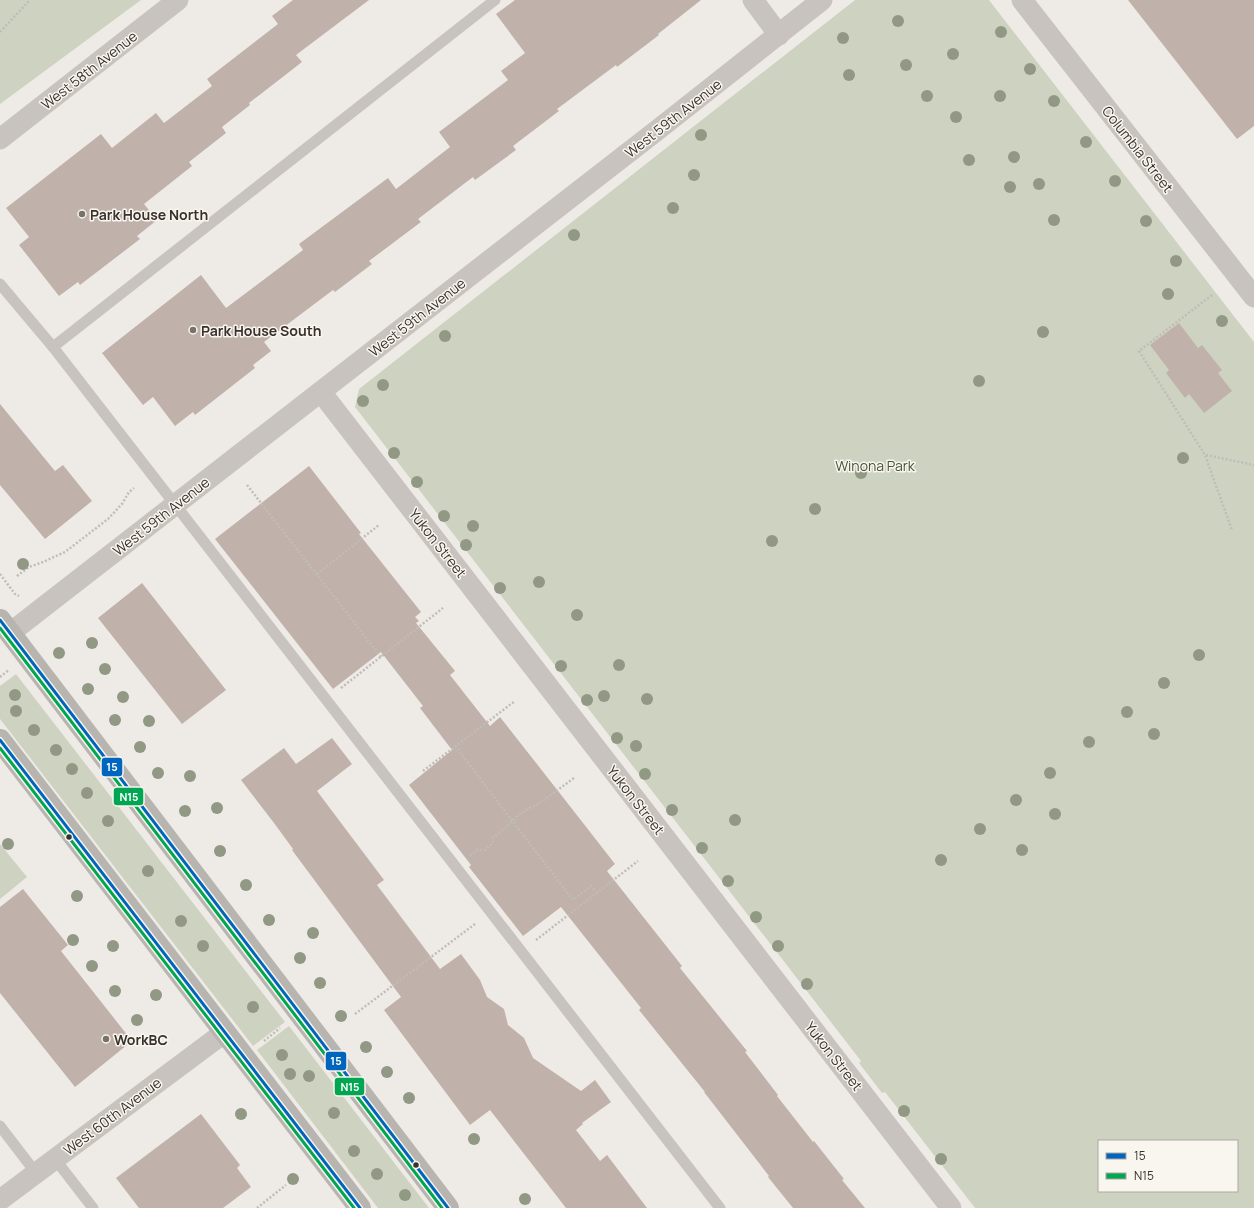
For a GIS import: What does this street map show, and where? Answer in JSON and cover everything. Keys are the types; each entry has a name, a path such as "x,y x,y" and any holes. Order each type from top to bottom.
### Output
{"main road":[{"path":"3,631 448,1208"},
{"path":"0,740 360,1208"}],"street":[{"name":"West 58th Avenue","path":"0,139 178,0"},
{"path":"752,0 779,35"},
{"name":"West 59th Avenue","path":"3,631 175,505 822,0"},
{"name":"Columbia Street","path":"1022,0 1254,298"},
{"name":"Yukon Street","path":"321,392 951,1208"},
{"name":"West 60th Avenue","path":"0,1200 225,1032"}],"lane":[{"path":"53,348 495,0"},
{"path":"0,284 53,348 720,1208"},
{"path":"0,1126 36,1173"},
{"path":"55,1159 93,1208"}],"path":[{"path":"0,32 30,0"},
{"path":"1212,295 1139,351 1205,455 1232,530"},
{"path":"1205,455 1254,465"},
{"path":"246,485 381,657"},
{"path":"17,576 29,567 43,562 71,547 108,519 122,504 129,492 134,488"},
{"path":"317,574 380,525"},
{"path":"0,574 15,594"},
{"path":"326,700 443,608"},
{"path":"423,771 515,701"},
{"path":"455,746 573,900 591,886 597,893"},
{"path":"456,867 478,850 486,850 493,843 493,838 513,822 518,815 544,800 574,778"},
{"path":"521,952 638,861"},
{"path":"356,1014 491,913"},
{"path":"261,1043 280,1028"},
{"path":"257,1208 286,1185"}],"green space":[{"path":"0,0 141,0 0,104"},
{"name":"Winona Park","path":"855,0 989,0 1254,342 1254,1208 975,1208 885,1092 882,1093 859,1063 861,1061 355,407 359,389"},
{"path":"16,674 285,1022 253,1046 0,719 0,686"},
{"path":"0,844 27,877 0,899"},
{"path":"289,1026 429,1208 378,1208 257,1050"}],"building":[{"path":"293,0 369,0 296,55 302,62 249,103 250,105 222,127 226,133 189,162 192,166 144,204 157,220 137,236 140,239 80,285 78,282 59,296 19,245 29,237 6,208 101,134 112,148 156,113 164,123 212,86 207,79 278,24 272,16"},
{"path":"515,0 701,0 617,67 616,65 557,109 559,111 513,146 516,150 475,180 473,177 418,219 421,222 369,261 372,264 335,292 333,290 264,342 271,351 253,365 255,368 195,415 193,412 175,426 153,397 143,405 102,353 201,275 226,308 303,250 299,244 388,178 396,189 450,147 439,132 508,80 501,71 525,53 496,14"},
{"path":"1128,0 1254,0 1254,126 1237,139"},
{"path":"1179,323 1198,348 1202,345 1222,370 1218,373 1232,391 1204,413 1189,394 1185,398 1166,373 1169,370 1150,345"},
{"path":"0,404 55,471 63,465 92,501 45,539 0,485"},
{"path":"309,466 361,533 359,534 421,612 415,617 419,621 416,623 455,671 450,675 490,726 500,717 615,864 607,871 682,966 680,968 747,1051 745,1052 778,1095 777,1096 844,1179 842,1180 865,1208 793,1208 705,1092 639,1010 641,1008 561,907 523,936 469,867 471,865 409,785 452,750 420,708 423,706 381,652 333,689 215,539"},
{"path":"142,583 226,690 182,724 98,618"},
{"path":"332,738 352,764 317,791 384,880 377,885 440,969 461,954 480,980 487,997 504,1009 508,1025 524,1038 533,1058 581,1091 595,1080 611,1102 582,1123 583,1124 576,1130 600,1161 607,1155 647,1208 566,1208 490,1110 470,1125 384,1010 401,997 241,780 284,748 296,764"},
{"path":"23,889 68,945 61,951 132,1041 75,1087 0,993 0,907"},
{"path":"201,1114 240,1165 237,1168 251,1187 223,1208 139,1208 116,1178"}],"transit line":[{"name":"15","path":"0,620 448,1208"},
{"name":"N15","path":"0,628 442,1208"},
{"name":"15","path":"0,740 360,1208"},
{"name":"N15","path":"0,748 354,1208"}],"place":[{"name":"Park House North","path":"82,214"},
{"name":"Park House South","path":"193,330"},
{"name":"WorkBC","path":"106,1039"}]}
